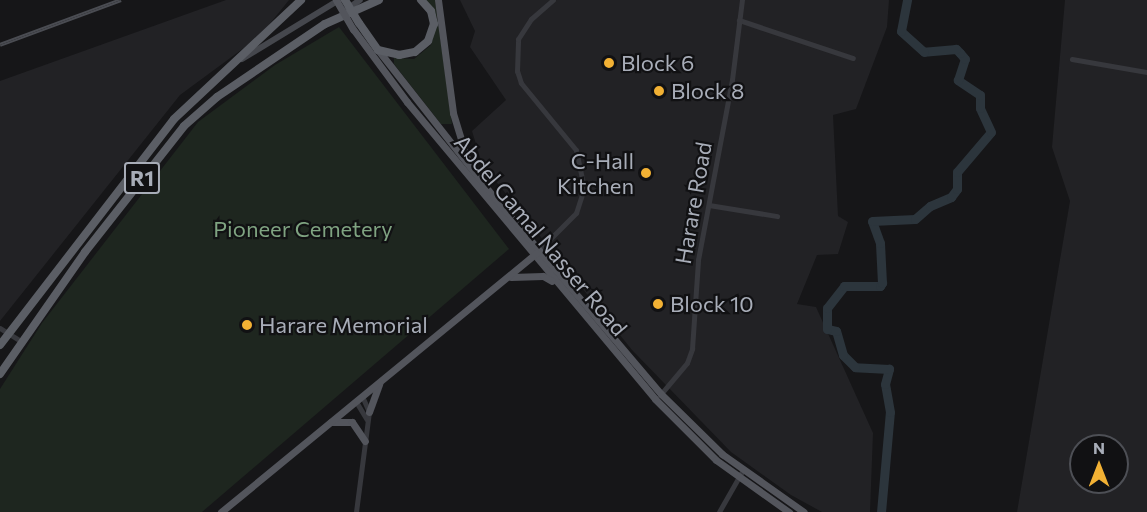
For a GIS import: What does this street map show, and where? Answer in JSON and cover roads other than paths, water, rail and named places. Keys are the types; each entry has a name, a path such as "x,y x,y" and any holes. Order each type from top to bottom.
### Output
{"highway":[{"path":"239,61 301,0"},
{"name":"Abdel Gamal Nasser Road","path":"345,0 356,26 378,50"},
{"path":"325,24 379,0"},
{"path":"378,50 407,54 428,41 434,19 422,0"},
{"name":"R1","path":"0,374 21,341 184,126 217,97 325,24"},
{"name":"R1","path":"0,345 174,119 239,61"}],"main road":[{"name":"R1","path":"239,61 338,0"},
{"name":"Abdel Gamal Nasser Road","path":"338,0 407,102 658,397"},
{"name":"R1","path":"325,24 360,0"},
{"path":"438,0 451,102 470,168"},
{"name":"Abdel Gamal Nasser Road","path":"378,50 557,284 658,397 740,473"},
{"path":"221,512 535,254"},
{"path":"509,277 543,276 557,284"},
{"path":"369,412 380,381"},
{"path":"329,422 352,422 365,441"},
{"path":"740,473 789,512"},
{"path":"740,473 804,512"}],"street":[{"path":"535,254 576,213 584,188 576,150 521,83 517,70 518,39 531,19 553,0"},
{"name":"Harare Road","path":"658,397 691,353 698,260 742,0"},
{"path":"740,20 853,58"},
{"path":"1072,60 1147,72"},
{"path":"708,205 777,216"},
{"path":"0,328 21,341"},
{"path":"356,512 369,412 359,398"},
{"path":"359,398 367,421"},
{"path":"719,512 740,473"}],"waterway":[{"path":"881,512 890,412 885,384 889,369 855,367 843,355 836,331 827,329 827,308 844,286 880,286 882,283 880,243 872,221 915,219 930,206 951,197 957,189 957,172 991,132 980,108 980,95 958,80 965,59 960,53 956,49 924,52 901,31 907,0"}],"railway":[{"path":"0,45 121,0"}],"place":[{"name":"Block 6","path":"609,63"},
{"name":"Block 8","path":"659,91"},
{"name":"C-Hall Kitchen","path":"646,173"},
{"name":"Block 10","path":"658,304"},
{"name":"Harare Memorial","path":"247,325"}],"park label":[{"name":"Pioneer Cemetery","path":"303,229"}]}
